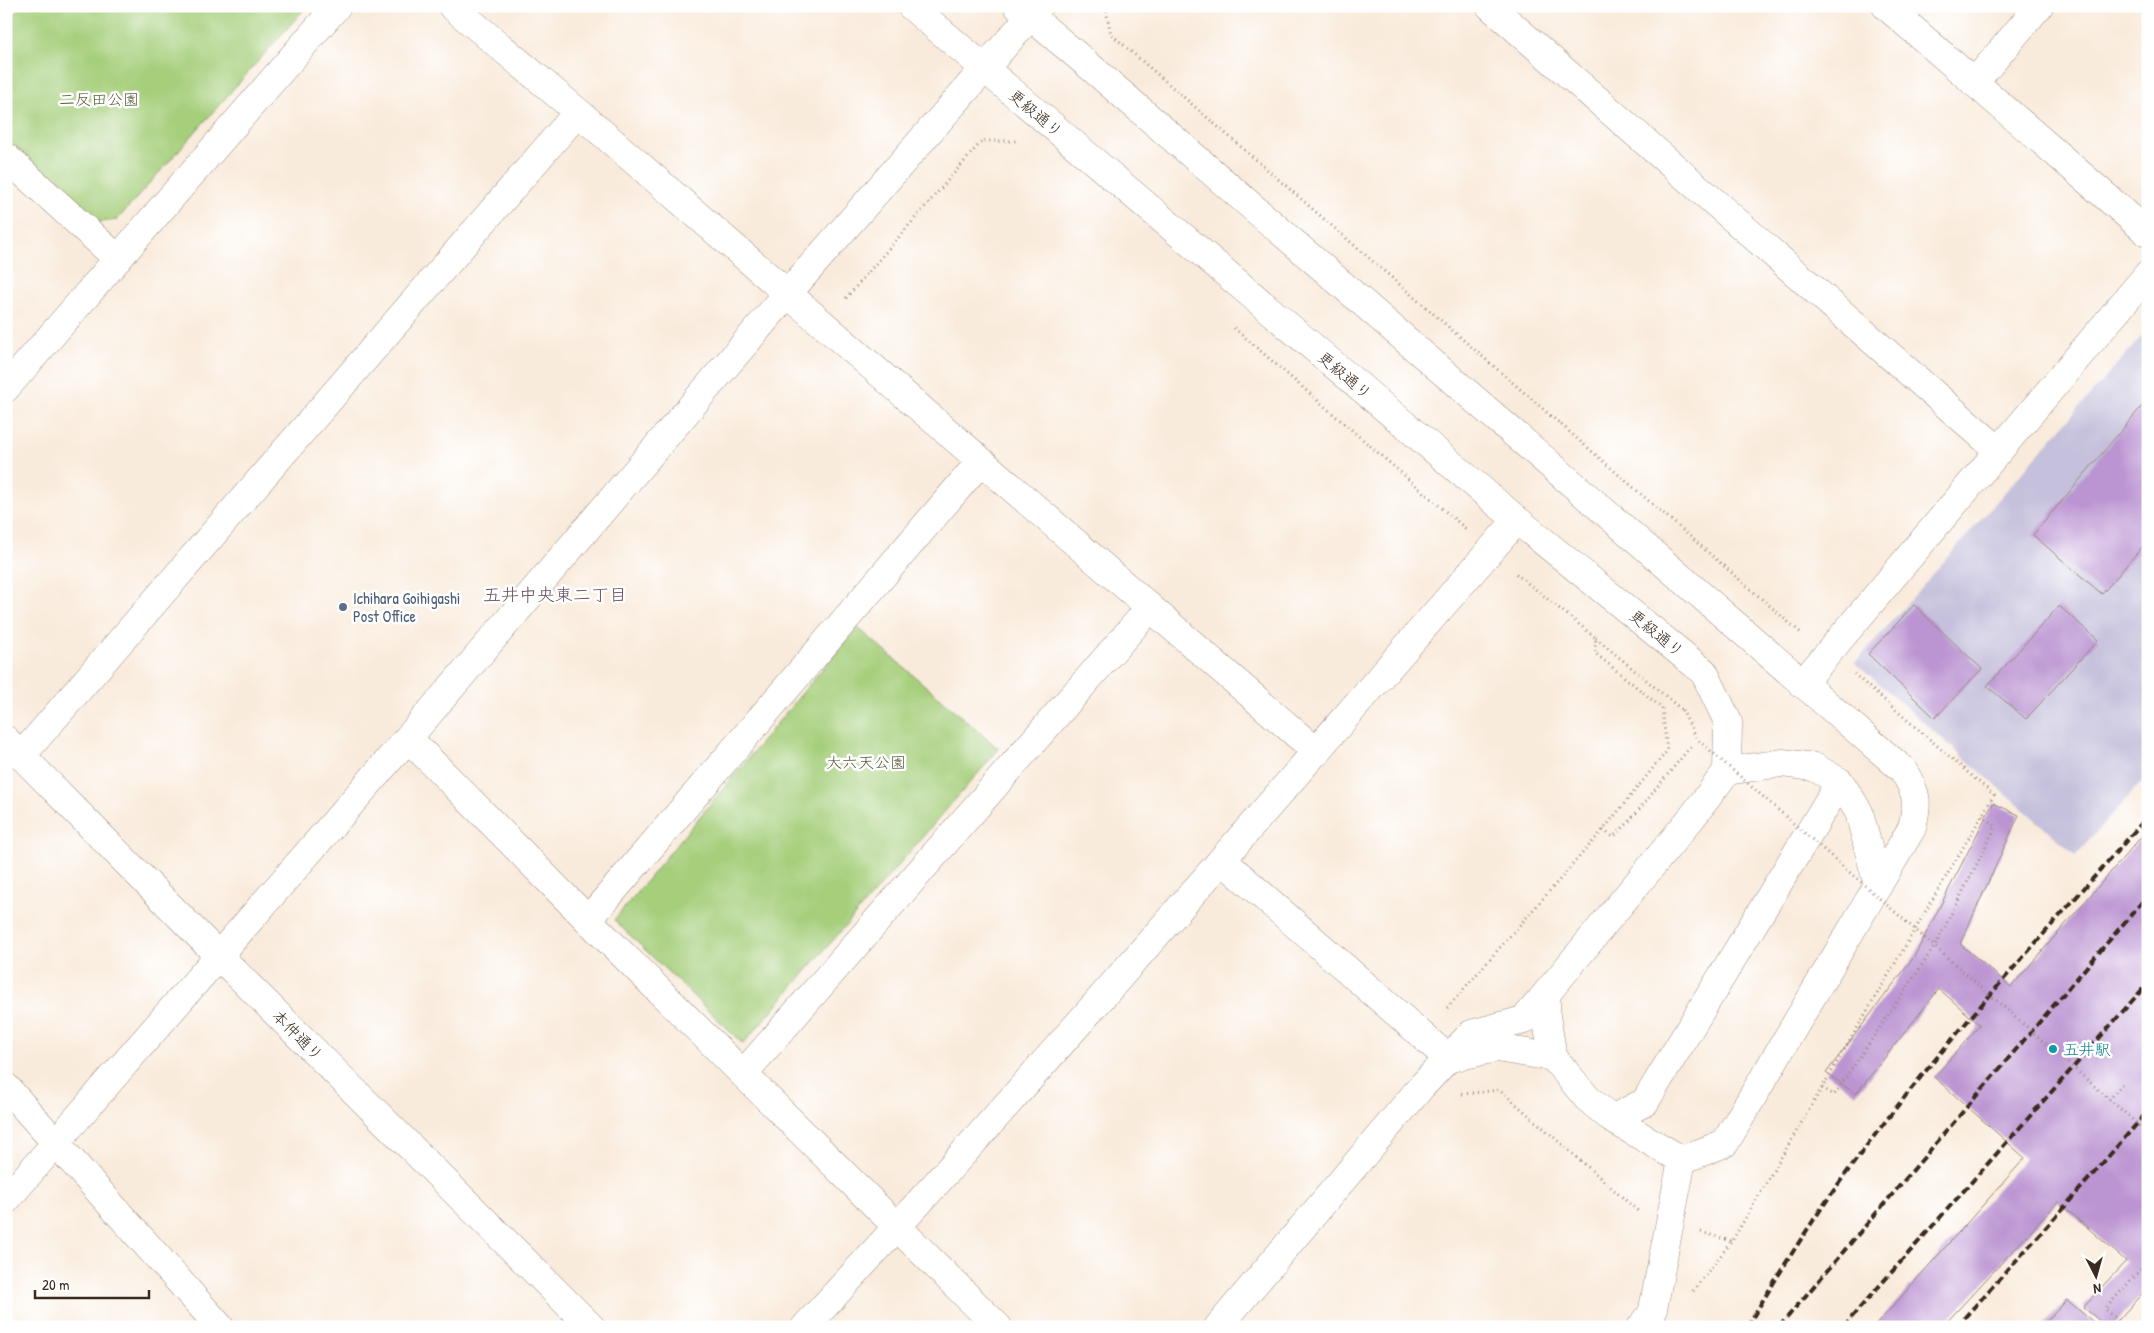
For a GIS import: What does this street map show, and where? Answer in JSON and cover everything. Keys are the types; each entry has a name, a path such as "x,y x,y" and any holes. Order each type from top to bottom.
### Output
{"street":[{"path":"6,388 337,6"},
{"path":"452,6 788,293 1149,609 1316,752"},
{"name":"更級通り","path":"910,6 1517,520 1704,672 1728,722 1727,770"},
{"path":"1490,6 1998,450"},
{"path":"1886,6 2148,233"},
{"path":"1974,83 2039,6"},
{"path":"6,1200 408,738 788,293 984,69 1029,10 1086,63 1802,684 1904,770 1914,789 1917,805 1912,828 1725,1143 1682,1160"},
{"path":"14,748 578,112"},
{"path":"6,157 118,258"},
{"path":"1802,684 2148,274"},
{"path":"588,920 981,461"},
{"path":"804,1327 898,1227 1222,860 1517,520"},
{"path":"743,1074 1149,609"},
{"path":"408,738 588,920 998,1327"},
{"name":"本仲通り","path":"14,748 219,956 591,1327"},
{"path":"1218,1327 1422,1086 1471,1034 1524,1020 1693,816 1727,770 1782,763 1814,767 1840,782 1859,812 1878,886"},
{"path":"1612,1119 1645,1102 1840,782"},
{"path":"1222,860 1448,1058"},
{"path":"1546,994 1546,1016 1553,1057 1586,1098 1612,1119 1682,1160"},
{"path":"1448,1058 1496,1048 1553,1057"},
{"path":"6,1087 220,1327"},
{"path":"1641,1327 1652,1314 1682,1160"}],"path":[{"path":"1105,6 1111,34 1801,633 1810,629"},
{"path":"847,307 846,298 982,141 1018,141 1026,147"},
{"path":"1227,322 1472,534"},
{"path":"1514,573 1613,651 1682,710 1697,739 2148,1133"},
{"path":"1442,1014 1603,830 1667,751 1662,708 1596,653 1596,638"},
{"path":"1603,830 1613,837 1627,824 1697,739"},
{"path":"1822,1088 1834,1095 1936,946 1996,826 1982,815"},
{"path":"2109,1100 2122,1084"},
{"path":"1461,1094 1500,1090 1644,1217"},
{"path":"1694,1230 1732,1241"},
{"path":"2126,1327 2105,1309 2148,1261"}],"shaded area":[{"path":"2148,329 2148,775 2076,855 1855,663"}],"green space":[{"name":"二反田公園","path":"21,6 307,6 117,220 93,223 6,144 6,24"},
{"name":"大六天公園","path":"857,627 999,749 743,1044 614,920"}],"building":[{"path":"2148,399 2148,540 2102,594 2033,535"},
{"path":"1914,605 1982,669 1935,718 1868,654"},
{"path":"2059,606 2098,640 2026,719 1987,686"},
{"name":"五井駅","path":"1993,803 2019,815 1960,944 2011,987 2148,829 2148,1287 2112,1327 2107,1327 2083,1307 2126,1261 2058,1202 1942,1327 1874,1327 2025,1158 1934,1077 1980,1025 1939,989 1856,1094 1826,1073 1914,957"},
{"path":"2067,1300 2099,1327 2041,1327"}],"railway":[{"path":"1747,1327 1815,1218 1844,1176 1893,1112 2000,983 2148,816"},
{"path":"1779,1327 2148,895"},
{"path":"1843,1327 2148,983"},
{"path":"1956,1327 2148,1111"}],"place":[{"name":"Ichihara Goihigashi Post Office","path":"343,607"},
{"name":"五井駅","path":"2053,1049"}],"district":[{"name":"五井中央東二丁目","path":"555,595"}]}
